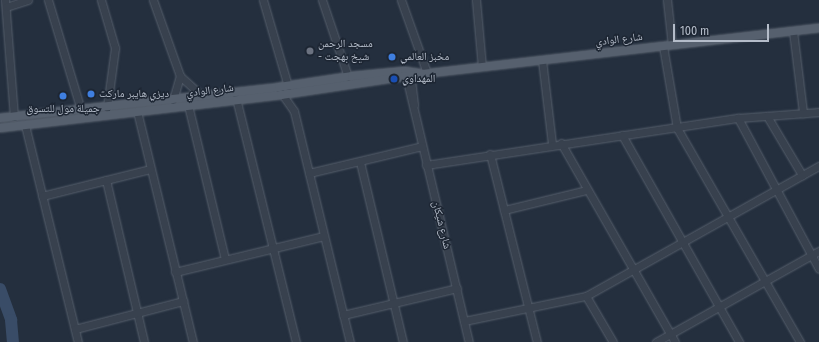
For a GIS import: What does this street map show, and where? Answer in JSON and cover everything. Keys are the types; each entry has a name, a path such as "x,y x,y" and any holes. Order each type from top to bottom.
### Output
{"main road":[{"name":"شارع الوادي","path":"0,128 236,98 348,77 425,73 819,28"},
{"name":"شارع الوادي","path":"0,118 173,100 201,95 282,89 408,74"}],"street":[{"path":"14,117 6,4 28,0"},
{"path":"48,0 81,110"},
{"path":"101,0 115,48 107,107"},
{"path":"153,0 180,76 201,95"},
{"path":"262,0 282,89 294,112 350,342"},
{"path":"322,0 348,77"},
{"path":"401,0 425,73"},
{"path":"476,0 482,67"},
{"path":"667,0 672,45"},
{"path":"794,31 803,113"},
{"path":"663,46 677,128 800,342"},
{"path":"542,60 552,144"},
{"name":"شارع شيكان","path":"408,74 415,101 413,107 426,165 469,342"},
{"path":"173,100 180,76"},
{"path":"236,98 296,342"},
{"path":"188,104 225,259"},
{"path":"137,111 193,342"},
{"path":"426,165 552,144 677,128 738,118 819,112"},
{"path":"767,116 802,175"},
{"path":"738,118 775,191 819,269"},
{"path":"25,125 78,342"},
{"path":"622,135 739,342"},
{"path":"561,143 586,190 675,342"},
{"path":"309,173 422,146"},
{"path":"490,154 537,342"},
{"path":"360,162 404,342"},
{"path":"464,321 586,296 730,218 819,166"},
{"path":"42,196 150,169"},
{"path":"106,180 144,342"},
{"path":"504,210 586,190"},
{"path":"175,272 324,236"},
{"path":"656,342 718,305 819,251"},
{"path":"343,315 457,288"},
{"path":"586,296 613,342"},
{"path":"74,329 183,300"}],"waterway":[{"path":"0,289 11,320 13,342"}],"place":[{"name":"مسجد الرحمن - شيخ بهجت","path":"310,51"},
{"name":"مخبز العالمي","path":"392,57"},
{"name":"المهداوي","path":"394,79"},
{"name":"ديزي هايبر ماركت","path":"91,94"},
{"name":"جميلة مول للتسوق","path":"63,96"}]}
